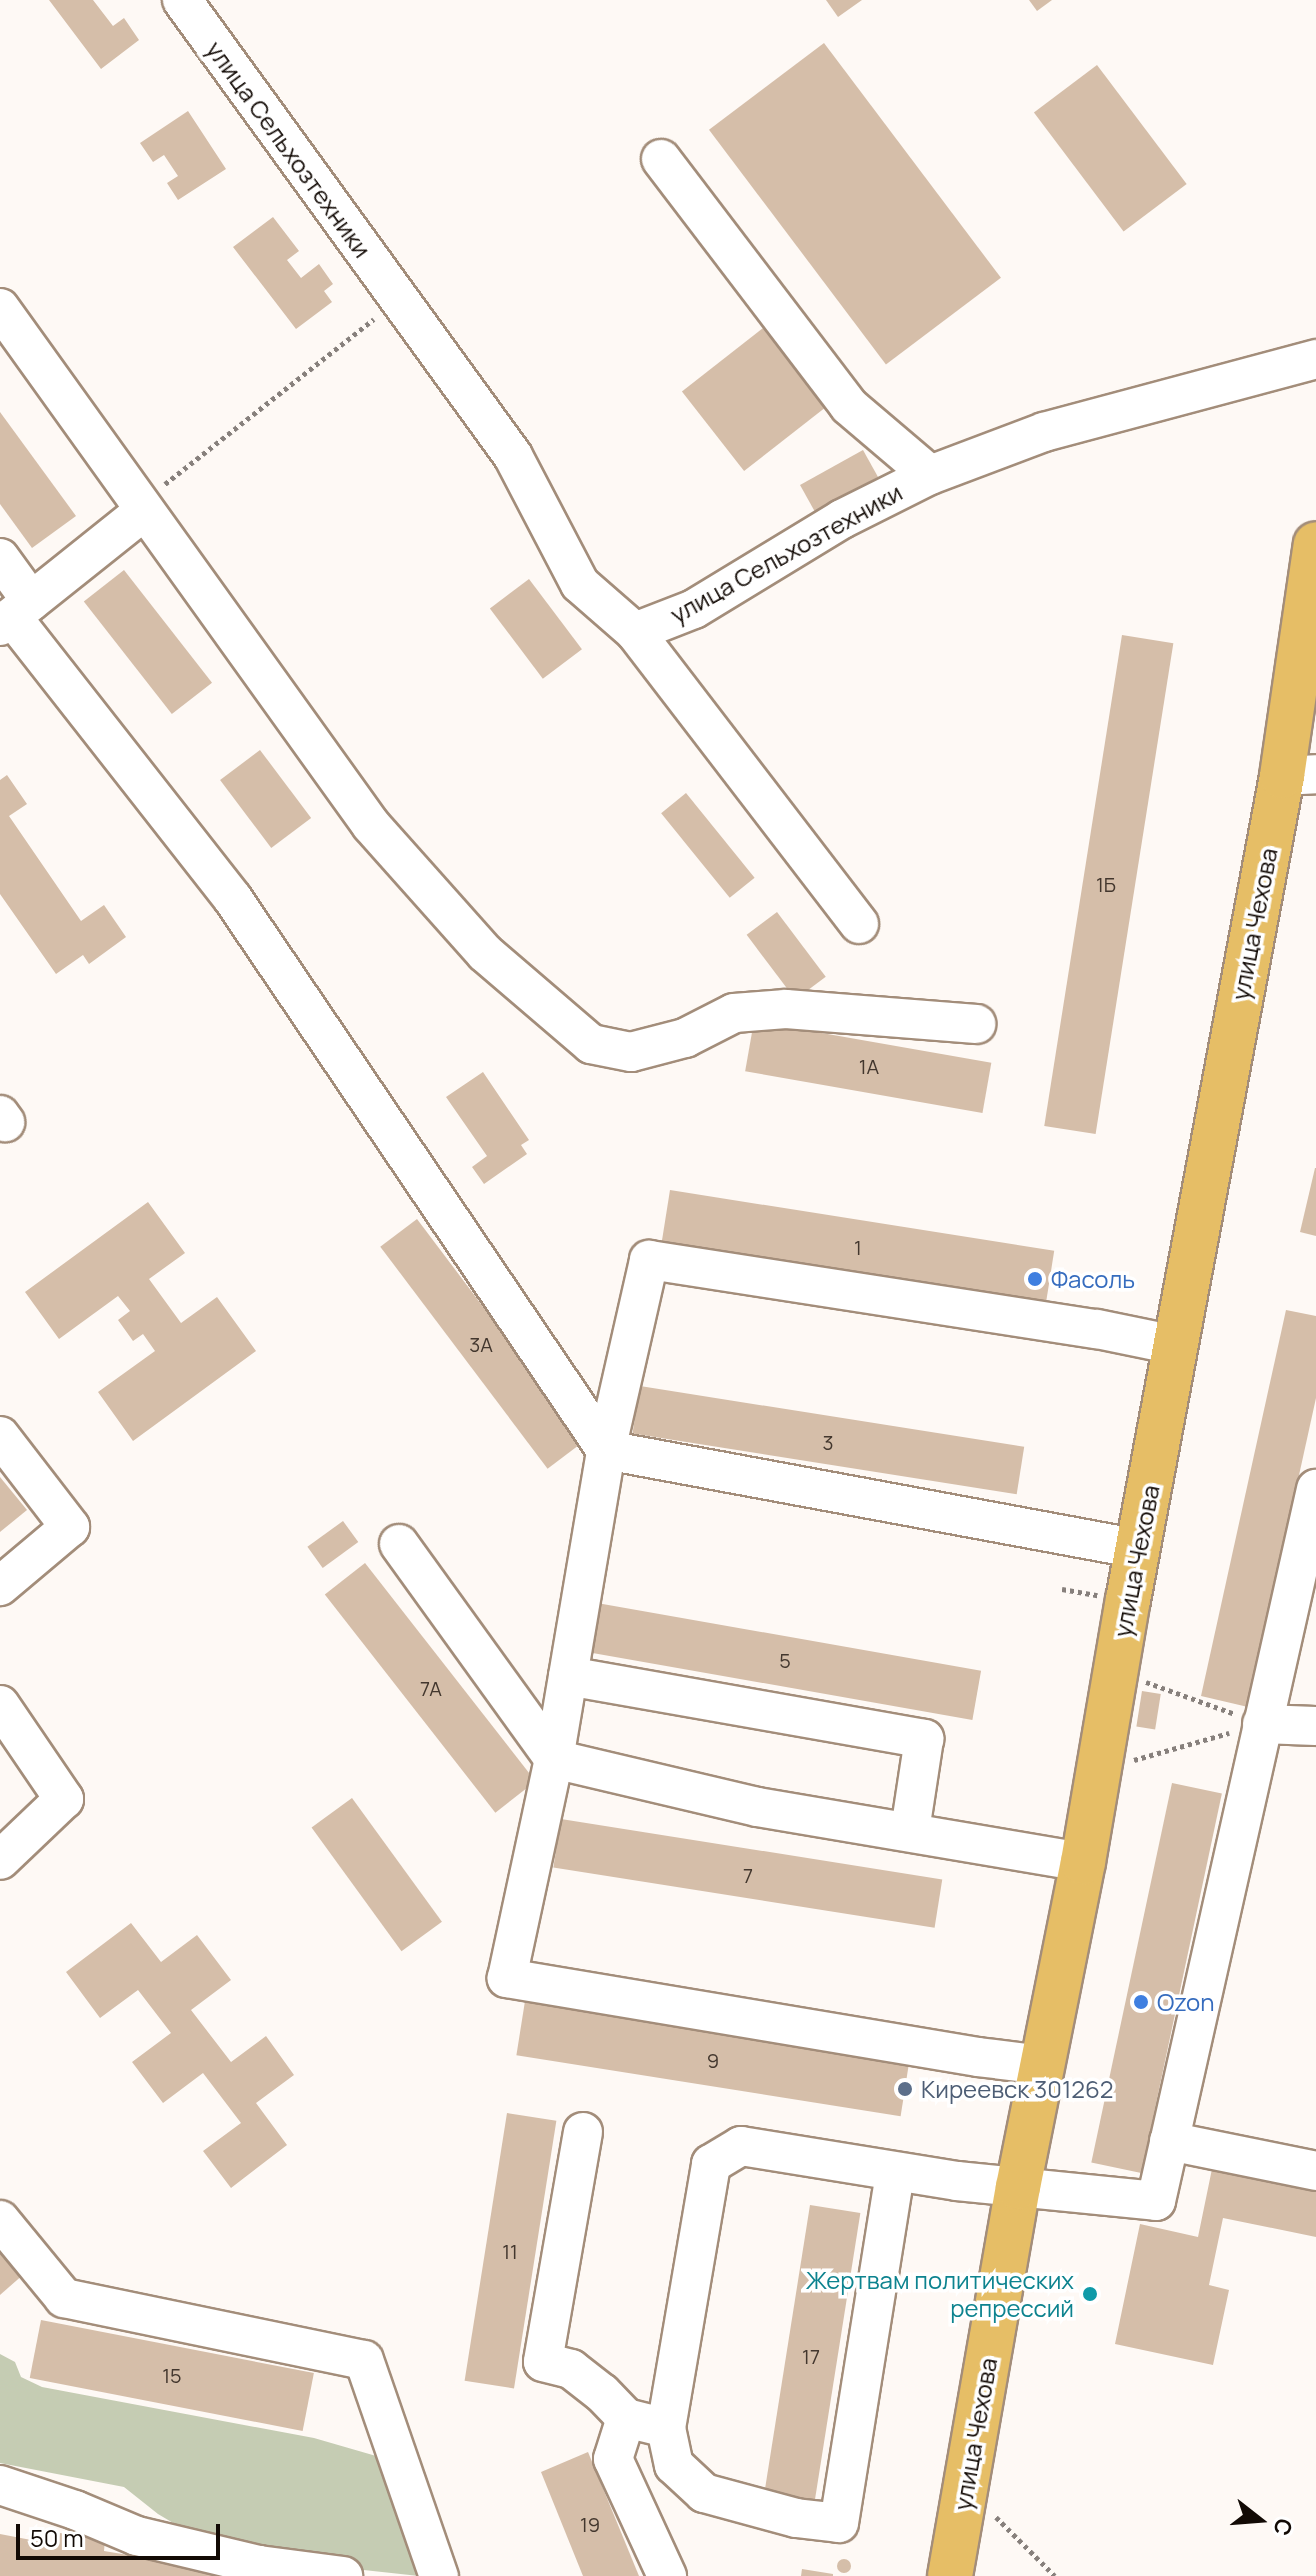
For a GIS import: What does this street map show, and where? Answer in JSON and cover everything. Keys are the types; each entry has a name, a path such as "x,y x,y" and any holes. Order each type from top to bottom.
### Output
{"main road":[{"name":"улица Чехова","path":"950,2576 1018,2187 1083,1862 1175,1345 1299,775 1316,544"}],"street":[{"name":"улица Сельхозтехники","path":"182,0 513,456 580,584 635,632 694,609 842,519 930,475 1044,432 1316,359"},
{"path":"661,159 849,406 930,475"},
{"path":"0,308 371,825 485,953 591,1044 631,1052 685,1038 734,1013 786,1009 976,1024"},
{"path":"14,615 142,508"},
{"path":"0,558 14,615 233,899 606,1450 1139,1549"},
{"path":"635,632 859,924"},
{"path":"1043,2065 978,2057 507,1978 554,1759 606,1450 649,1260 1097,1329 1175,1345"},
{"path":"0,1436 70,1527 0,1586"},
{"path":"895,2172 839,2523 796,2518 704,2493 674,2465 666,2428 711,2164 741,2146 895,2172 1156,2201 1316,1489"},
{"path":"399,1544 554,1759 757,1807 910,1830 1083,1862"},
{"path":"568,1676 924,1739 910,1830"},
{"path":"0,1705 64,1799 0,1860"},
{"path":"1262,1724 1316,1726"},
{"path":"583,2132 543,2362 571,2369 602,2393 626,2418 666,2428"},
{"path":"1169,2141 1316,2171"},
{"path":"0,2220 64,2298 364,2360 439,2576"},
{"path":"626,2418 613,2459 667,2576"},
{"path":"0,2485 75,2510 137,2536 259,2571 343,2576"}],"path":[{"path":"142,508 398,299"},
{"path":"1139,1679 1262,1724"},
{"path":"1126,1763 1262,1724"},
{"path":"990,2510 1055,2576"}],"green space":[{"path":"0,2354 15,2362 21,2377 42,2387 314,2438 383,2458 419,2576 299,2563 190,2533 158,2514 124,2487 0,2463"}],"building":[{"path":"49,0 93,0 113,26 124,18 139,40 101,69"},
{"path":"826,0 862,0 838,17"},
{"path":"1029,0 1052,0 1037,11"},
{"path":"824,43 1001,278 886,364 709,130"},
{"path":"1097,65 1187,184 1124,232 1034,113"},
{"path":"188,111 226,169 178,200 167,183 178,176 164,155 153,162 140,143"},
{"path":"273,217 299,251 287,260 301,278 319,264 333,284 324,291 332,302 296,329 233,247"},
{"path":"767,325 829,405 744,471 682,391"},
{"path":"0,412 76,516 32,548 0,504"},
{"path":"863,450 878,477 815,512 800,485"},
{"path":"124,570 212,683 172,714 84,601"},
{"path":"529,579 582,649 543,679 490,608"},
{"path":"1122,635 1173,643 1096,1134 1044,1126"},
{"path":"260,750 311,818 271,848 220,780"},
{"path":"7,775 27,804 9,816 81,921 104,905 126,937 89,964 83,955 56,974 0,894 0,780"},
{"path":"686,793 755,878 730,898 661,813"},
{"path":"777,912 826,977 795,1000 747,935"},
{"path":"754,1021 991,1063 982,1113 745,1071"},
{"path":"483,1072 529,1140 521,1145 527,1154 484,1184 472,1167 487,1156 446,1097"},
{"path":"1316,1168 1316,1236 1300,1232"},
{"path":"670,1190 1054,1251 1046,1302 662,1241"},
{"path":"148,1202 185,1253 149,1279 181,1323 217,1297 256,1351 133,1441 98,1392 155,1351 143,1334 133,1341 118,1320 130,1311 118,1296 59,1339 25,1292"},
{"path":"417,1219 584,1441 548,1469 380,1247"},
{"path":"1286,1310 1316,1316 1316,1398 1248,1707 1201,1696"},
{"path":"640,1386 1024,1447 1017,1494 632,1433"},
{"path":"0,1477 27,1510 0,1532"},
{"path":"343,1521 358,1542 323,1568 307,1547"},
{"path":"365,1563 536,1781 495,1813 325,1594"},
{"path":"597,1603 981,1671 972,1720 588,1652"},
{"path":"1142,1691 1161,1694 1155,1730 1136,1727"},
{"path":"1172,1783 1222,1794 1141,2173 1091,2163"},
{"path":"352,1798 442,1922 401,1951 312,1827"},
{"path":"561,1819 942,1879 935,1928 553,1867"},
{"path":"131,1923 161,1962 197,1935 231,1980 191,2010 231,2062 266,2036 294,2075 256,2103 287,2145 231,2188 203,2151 241,2123 203,2073 163,2103 132,2062 171,2033 138,1990 100,2018 66,1972"},
{"path":"525,2001 909,2062 901,2116 516,2055"},
{"path":"507,2113 556,2121 514,2388 465,2381"},
{"path":"1213,2164 1316,2186 1316,2237 1223,2218 1209,2285 1229,2290 1213,2365 1115,2344 1140,2224 1198,2237"},
{"path":"810,2205 860,2213 814,2506 764,2498"},
{"path":"0,2244 25,2273 0,2295"},
{"path":"41,2320 314,2373 303,2431 30,2378"},
{"path":"588,2452 639,2576 583,2576 541,2472"},
{"path":"60,2533 105,2540 104,2551 225,2571 224,2576 0,2576 0,2534 57,2545"},
{"path":"844,2559 851,2566 844,2573 837,2566"},
{"path":"802,2569 833,2574 833,2576 801,2576"}],"place":[{"name":"Фасоль","path":"1035,1279"},
{"name":"Ozon","path":"1141,2002"},
{"name":"Киреевск 301262","path":"905,2089"},
{"name":"Жертвам политических репрессий","path":"1090,2294"}]}
